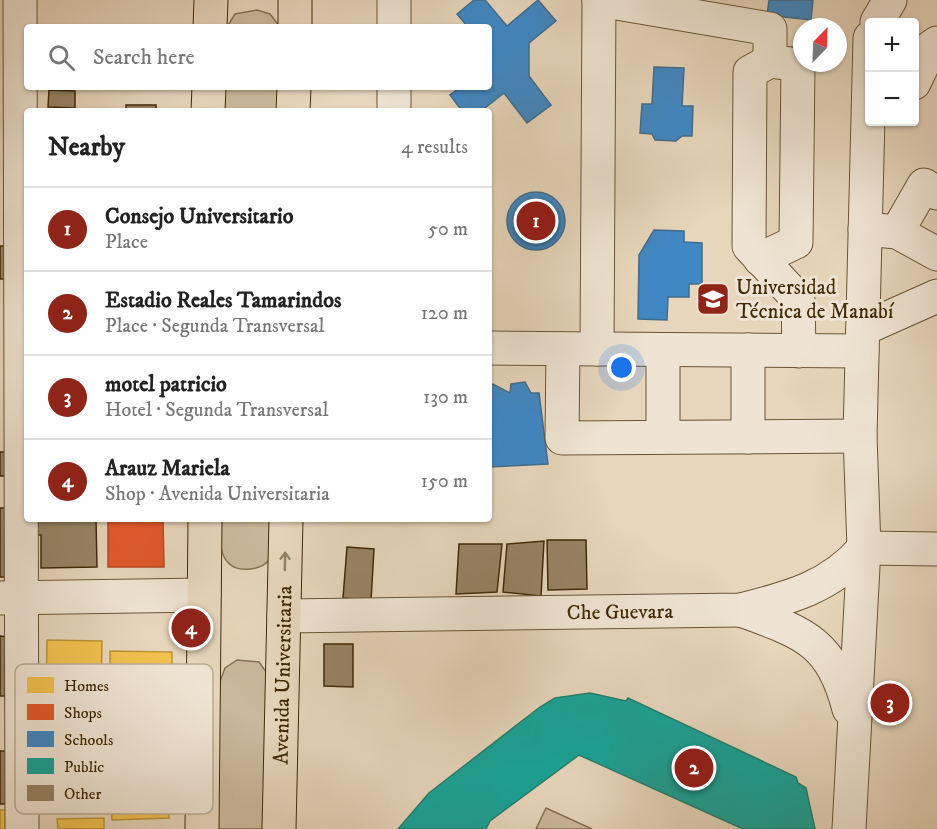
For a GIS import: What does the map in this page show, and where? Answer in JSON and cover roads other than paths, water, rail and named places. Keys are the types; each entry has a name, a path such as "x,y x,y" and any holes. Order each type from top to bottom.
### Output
{"main road":[{"path":"210,24 211,0"},
{"path":"295,0 295,24"},
{"path":"208,108 209,90"},
{"path":"293,108 294,90"},
{"path":"203,664 205,522"},
{"name":"Avenida Universitaria","path":"279,829 286,522"},
{"path":"202,814 202,829"}],"street":[{"path":"15,681 11,597 20,0"},
{"path":"394,0 394,24"},
{"path":"597,349 599,0 770,29 770,61"},
{"path":"871,0 871,18"},
{"path":"880,18 890,0"},
{"path":"919,76 931,47 937,43"},
{"path":"760,259 796,242 798,65 770,61 750,72 749,246 760,259 798,299 799,351"},
{"path":"849,829 864,548 860,436 865,229 872,129 871,72"},
{"path":"919,87 937,97"},
{"path":"394,90 394,108"},
{"path":"919,99 937,97"},
{"path":"897,232 924,185 937,193"},
{"path":"865,229 897,232 937,254"},
{"path":"492,348 799,351 862,340 937,296"},
{"path":"563,349 562,438 860,436"},
{"path":"663,350 663,437"},
{"path":"748,350 748,437"},
{"path":"864,548 937,549"},
{"name":"Che Guevara","path":"284,616 741,610 795,596 815,588 851,563 864,548"},
{"path":"11,597 204,596"},
{"path":"741,610 788,627 811,640 832,661 842,681 854,727"},
{"path":"21,814 22,829"}],"place":[{"name":"Consejo Universitario","path":"536,221"},
{"name":"Universidad Técnica de Manabí","path":"713,299"},
{"name":"Arauz Mariela","path":"191,628"},
{"name":"motel patricio","path":"890,703"},
{"name":"Estadio Reales Tamarindos","path":"694,768"}]}
